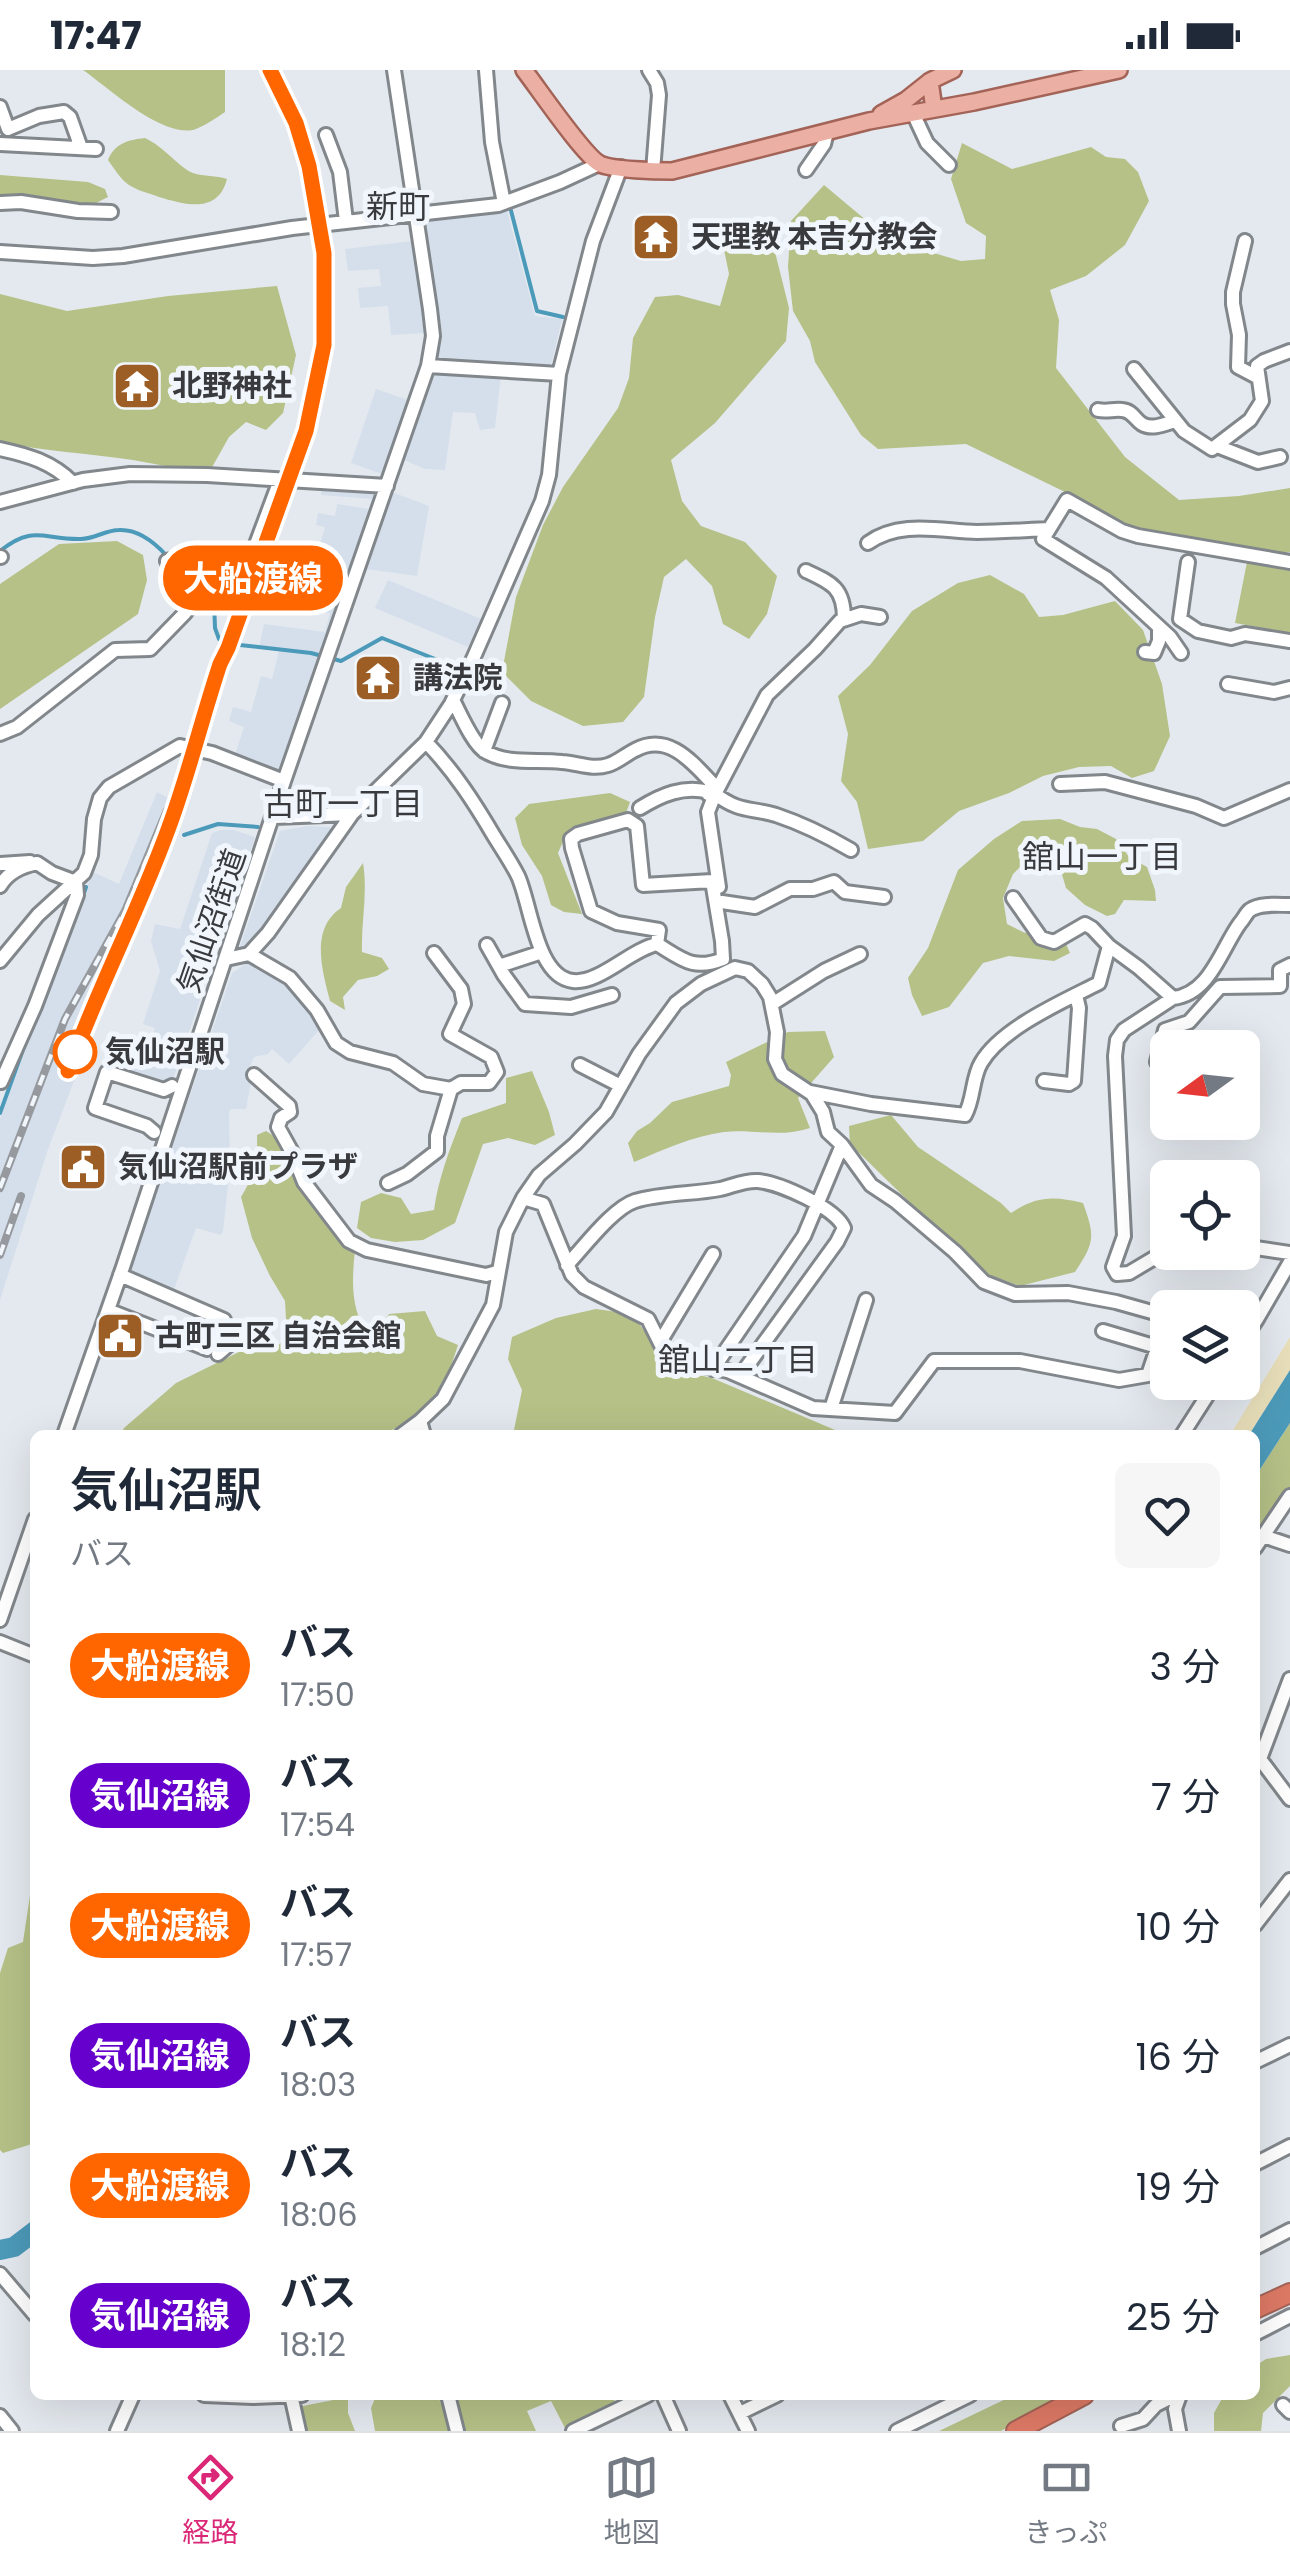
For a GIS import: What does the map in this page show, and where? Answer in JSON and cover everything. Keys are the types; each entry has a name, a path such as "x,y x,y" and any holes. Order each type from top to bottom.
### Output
{"highway":[{"path":"1260,2307 1290,2293"},
{"path":"1016,2431 1075,2400"}],"main road":[{"path":"524,70 599,164 653,171 672,171 869,120 1119,70"},
{"path":"869,120 953,70"},
{"path":"930,81 934,109"}],"street":[{"name":"気仙沼街道","path":"66,1430 428,366 433,336 394,70"},
{"path":"486,70 492,142 509,201"},
{"path":"649,70 659,95 653,171"},
{"path":"0,107 8,129 7,144 96,149"},
{"path":"8,129 39,116 64,112 81,148"},
{"path":"913,113 928,142 948,166"},
{"path":"806,170 824,144 827,132"},
{"path":"326,136 340,172 346,221"},
{"path":"0,252 123,256 292,228 509,201 599,164"},
{"path":"226,960 249,954 268,934 352,814 426,742 453,700 542,501 549,475 558,374 593,242 620,167"},
{"path":"0,203 110,212"},
{"path":"1245,242 1232,304 1239,334 1236,358 1238,367 1257,377"},
{"path":"1134,369 1184,431 1212,449 1257,411 1262,401 1257,366 1290,351"},
{"path":"428,366 558,374"},
{"path":"1098,410 1129,411 1142,424 1150,426 1175,421"},
{"path":"1217,446 1258,462 1280,457"},
{"path":"0,449 30,455 60,470 73,483"},
{"path":"0,502 73,483 130,474 207,474 387,486"},
{"path":"0,734 115,650 150,649 206,587 225,578 252,555 280,480"},
{"path":"1181,652 1106,578 1043,538 1067,500 1138,536 1290,562"},
{"path":"868,542 883,532 900,529 1049,529"},
{"path":"168,561 218,556 242,560"},
{"path":"1188,562 1180,619 1198,630 1231,638 1245,634 1290,640"},
{"path":"806,571 837,589 844,606 844,620"},
{"path":"720,925 722,902 704,806 768,695 840,621 861,614 880,616"},
{"path":"1145,652 1154,652 1158,647 1158,626"},
{"path":"1228,684 1274,692 1290,688"},
{"path":"453,700 484,751 514,760 595,768 646,745 657,745 683,752 712,784 712,793"},
{"path":"484,751 502,703"},
{"path":"426,742 450,768 518,877 542,952 564,978 576,982 590,979 657,944 687,962 748,970 762,984 772,1004 777,1032 775,1060 782,1074 812,1094 823,1112 828,1132 871,1186 955,1252 984,1282 1014,1294 1068,1293 1150,1311"},
{"path":"0,960 38,915 84,873 91,855 100,798 109,787 180,746 284,782"},
{"path":"1060,784 1105,782 1196,806 1224,818 1290,790"},
{"path":"640,808 661,794 696,788 744,810 796,822 851,850"},
{"path":"274,817 352,814"},
{"path":"657,944 659,930 616,922 590,910 571,839 628,820 637,826 643,885 712,880 725,965"},
{"path":"0,864 37,863 76,882"},
{"path":"0,886 22,866 37,863"},
{"path":"0,1082 5,1061 35,1006 77,894 76,882"},
{"path":"722,902 755,907 790,890 813,889 834,882 845,892 884,897"},
{"path":"1013,898 1041,938 1054,942 1086,924 1173,998"},
{"path":"1150,1260 1129,1273 1118,1274 1113,1267 1124,1236 1115,1056 1118,1040 1124,1030 1173,998 1186,997 1214,970 1250,910 1290,905"},
{"path":"487,944 525,1004 571,1007 612,995"},
{"path":"808,1091 965,1116 980,1064 1003,1038 1099,983 1109,946"},
{"path":"249,954 290,978 317,1010 336,1043 350,1052 393,1063 423,1084 451,1089 460,1084 488,1083 497,1072 490,1057 450,1034 464,1004 460,989 434,952"},
{"path":"499,966 542,952"},
{"path":"772,1004 824,971 860,954"},
{"path":"422,1428 443,1400 492,1305 506,1232 523,1198 539,1174 606,1112 639,1054 676,1003 725,965"},
{"path":"1165,1030 1188,1022 1220,987 1280,986 1280,970 1290,965"},
{"path":"1044,1081 1074,1081 1079,1008 1076,995"},
{"path":"580,1065 621,1086"},
{"path":"154,1132 148,1126 95,1108 107,1072 164,1090 172,1086"},
{"path":"254,1075 289,1106 290,1112 281,1118 278,1127 304,1182 349,1241 367,1250 486,1275 497,1272"},
{"path":"388,1183 407,1174 437,1150 437,1136 451,1089"},
{"path":"713,1369 804,1236 842,1145"},
{"path":"567,1264 633,1202 752,1180 773,1183 840,1218 844,1228 837,1242 740,1376"},
{"path":"523,1198 543,1204 572,1275 584,1287 648,1319 662,1347 682,1362 728,1371 813,1408 895,1413 934,1361 1020,1361 1119,1380 1148,1374 1150,1368"},
{"path":"1260,1249 1290,1253"},
{"path":"660,1342 713,1254"},
{"path":"1260,1315 1290,1262"},
{"path":"120,1274 224,1320"},
{"path":"831,1409 866,1300"},
{"path":"108,1310 212,1352 240,1336"},
{"path":"1103,1330 1150,1345"},
{"path":"1185,1430 1204,1400"},
{"path":"1260,1541 1290,1496"},
{"path":"0,1620 30,1533"},
{"path":"1260,1542 1290,1545"},
{"path":"0,1642 30,1654"},
{"path":"1260,1758 1290,1680"},
{"path":"1260,1762 1290,1799"},
{"path":"1260,1918 1290,1880"},
{"path":"1260,2059 1290,2044"},
{"path":"1260,2161 1290,2146"},
{"path":"1260,2245 1290,2230"},
{"path":"2,2280 30,2309"},
{"path":"1260,2331 1290,2316"},
{"path":"117,2431 131,2400"},
{"path":"295,2400 299,2431"},
{"path":"449,2400 457,2431"},
{"path":"573,2431 638,2400"},
{"path":"665,2400 679,2431"},
{"path":"733,2400 748,2431"},
{"path":"740,2413 767,2400"},
{"path":"898,2431 960,2400"},
{"path":"1121,2426 1142,2418 1167,2400"},
{"path":"1177,2400 1178,2431"},
{"path":"0,2416 12,2431"}],"shaded area":[{"path":"506,207 535,316 562,319 550,369 435,362 439,343 437,314 424,218"},
{"path":"412,241 425,333 391,335 388,306 360,308 358,288 381,286 379,269 348,271 345,249"},
{"path":"433,370 501,375 495,428 480,430 475,413 453,412 445,470 425,469 404,460"},
{"path":"376,389 408,400 382,474 351,463"},
{"path":"322,485 378,490 350,571 292,564 293,569 348,576 277,774 234,758 244,727 229,721 233,707 251,712 261,676 272,679 279,651 259,648 264,624 325,632 330,613 301,610 305,574 288,572 290,549 318,551 325,527 316,525 318,513 335,516 337,504 369,509 372,499 321,495"},
{"path":"392,492 429,506 417,576 366,569"},
{"path":"388,580 481,619 468,647 375,608"},
{"path":"157,792 185,807 108,985 47,1152 0,1300 0,1119 93,872 119,884"},
{"path":"330,827 333,833 266,931 238,952 280,831"},
{"path":"221,830 255,837 171,1085 161,1087 124,1073 132,1049 141,1052 148,1034 153,1035 155,1028 143,1024 160,971 151,941 155,924 180,929 212,833"},
{"path":"253,959 288,981 321,1028 289,1064 272,1049 254,1057 249,1068 252,1076 246,1109 229,1112 230,1166 223,1231 221,1235 196,1228 173,1292 129,1274 232,973"}],"green space":[{"path":"83,70 225,70 225,112 196,129 168,127 137,110"},
{"path":"145,138 188,171 227,179 223,190 209,202 190,204 129,185 108,160 123,143"},
{"path":"962,143 1012,169 1091,147 1106,157 1125,159 1138,172 1149,201 1125,245 1086,276 1050,290 1059,320 1056,368 1125,457 1179,500 1290,488 1290,552 1241,555 1137,532 966,444 878,449 861,435 815,362 810,341 793,311 788,267 791,221 824,185 879,231 910,246 961,261 985,259 986,236 966,223 951,179"},
{"path":"0,175 88,182 105,189 108,197 94,204 0,194"},
{"path":"737,226 775,252 789,308 786,341 715,423 671,460 682,501 701,526 745,542 777,576 767,614 749,639 723,624 712,586 686,559 664,577 644,697 623,722 583,726 531,701 502,672 516,597 543,525 563,487 618,408 629,378 633,338 655,297 678,295 720,306 729,274 721,235"},
{"name":"北野神社","path":"277,286 296,355 283,413 266,430 246,422 229,437 211,469 181,469 0,441 0,294 67,311"},
{"path":"117,541 143,555 147,580 138,614 0,709 0,584 59,544"},
{"path":"1247,562 1290,566 1290,633 1235,623"},
{"path":"990,575 1024,594 1039,617 1115,601 1143,630 1162,684 1170,736 1154,771 1132,778 1111,766 1079,767 1043,776 959,811 923,841 868,849 857,802 841,781 848,734 838,696 870,665 912,611 958,583"},
{"path":"610,793 630,802 626,813 587,823 565,837 558,853 582,914 564,912 551,905 542,876 522,845 515,818 529,804"},
{"path":"1060,819 1097,829 1116,839 1129,857 1147,867 1156,901 1124,900 1115,914 1107,916 1085,905 1066,888 1058,861 1046,854 1027,860 1013,874 1003,898 1007,924 1066,944 1070,953 1054,961 1009,956 983,963 949,1007 922,1016 908,978 928,948 958,870 1022,821"},
{"path":"363,863 362,952 382,958 389,969 358,980 343,997 345,1010 330,1001 322,963 322,938 331,917 341,908 346,887"},
{"path":"825,1031 834,1057 798,1098 810,1128 712,1134 634,1162 628,1143 637,1131 672,1102 729,1086 731,1075 726,1062 788,1032"},
{"path":"532,1071 555,1135 535,1145 508,1138 483,1144 455,1223 423,1240 395,1242 371,1238 357,1228 361,1202 381,1193 401,1198 411,1214 434,1210 441,1175 462,1118 506,1103 506,1078"},
{"path":"891,1115 918,1147 1011,1213 1046,1199 1083,1203 1091,1239 1075,1272 1020,1286 981,1272 850,1144 849,1126"},
{"path":"266,1131 280,1140 355,1250 357,1312 376,1346 376,1334 389,1314 425,1311 437,1336 458,1345 440,1399 408,1423 392,1430 123,1430 176,1383 245,1349 275,1349 287,1336 285,1301 252,1238 241,1197 254,1167 257,1135"},
{"path":"596,1309 632,1314 672,1369 712,1378 835,1430 514,1430 522,1390 508,1359 512,1337 556,1318"},
{"path":"1290,1423 1290,1489 1260,1531 1260,1469"},
{"path":"30,1895 30,2145 3,2153 0,1973 8,1948 23,1942"},
{"path":"1290,2355 1290,2386 1263,2413 1261,2431 1214,2431 1214,2413 1221,2400 1260,2400 1260,2363"},
{"path":"348,2400 355,2431 303,2431 298,2407"},
{"path":"440,2400 447,2405 453,2431 375,2431 371,2408 374,2401"},
{"path":"454,2400 614,2400 616,2404 565,2428 551,2401 527,2411 536,2431 461,2431"},
{"path":"1004,2400 1058,2400 1001,2431 939,2431"}],"sand":[{"path":"1290,1337 1290,1370 1252,1430 1233,1430 1251,1400 1260,1400 1260,1386"}],"water":[{"path":"1290,1370 1290,1423 1260,1469 1260,1430 1252,1430"}],"waterway":[{"path":"509,203 537,311 563,317"},
{"path":"0,551 31,536 81,539 119,530 145,537 166,555"},
{"path":"172,562 199,585"},
{"path":"206,592 214,601 219,639 341,661 382,638 458,668"},
{"path":"184,835 218,824 258,827"},
{"path":"82,899 86,887"},
{"path":"0,1113 29,1033"},
{"path":"0,2250 14,2247 30,2235"}],"railway":[{"path":"0,1188 65,1019 125,911 167,810"},
{"path":"0,1255 21,1196"}],"bus line":[{"name":"大船渡線","path":"68,1071 168,829 220,664 306,431 319,372 324,345 322,234 296,123 270,70"}],"place":[{"name":"天理教 本吉分教会","path":"656,237"},
{"name":"北野神社","path":"137,386"},
{"name":"講法院","path":"378,678"},
{"name":"気仙沼駅","path":"75,1052"},
{"name":"気仙沼駅前プラザ","path":"83,1167"},
{"name":"古町三区 自治会館","path":"120,1336"}],"district":[{"name":"新町","path":"398,207"},
{"name":"古町一丁目","path":"343,804"},
{"name":"舘山一丁目","path":"1102,857"},
{"name":"舘山二丁目","path":"738,1360"}]}
